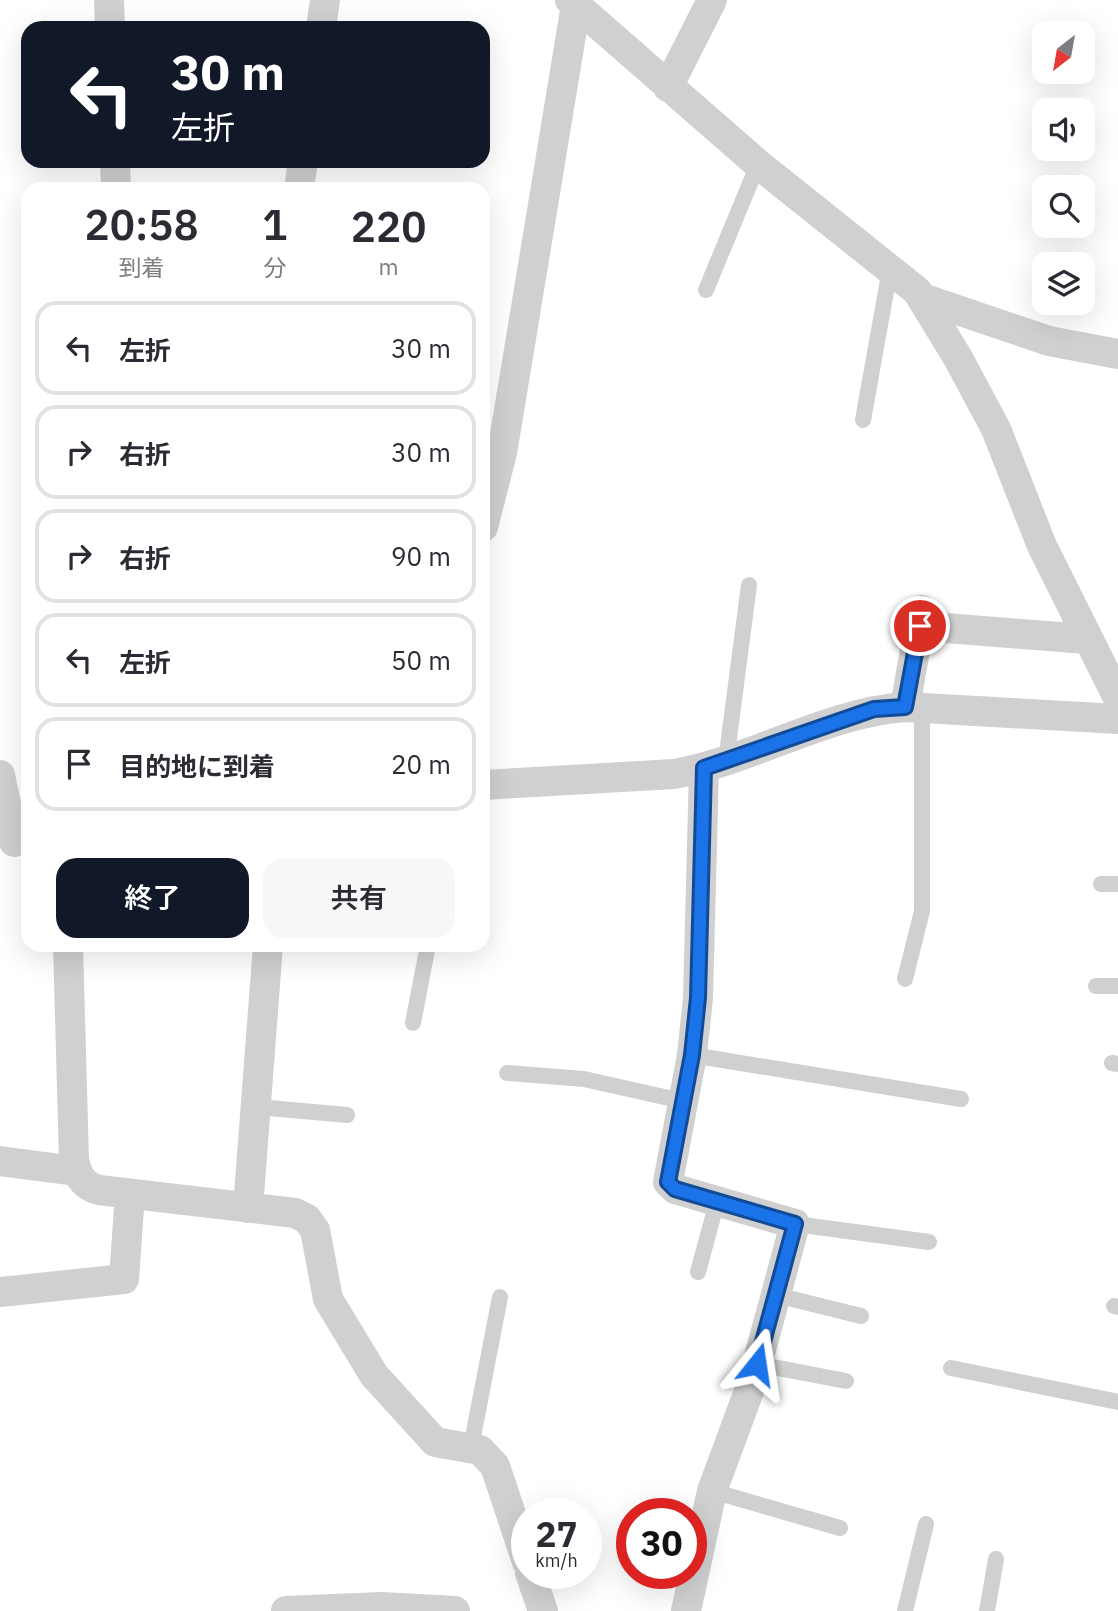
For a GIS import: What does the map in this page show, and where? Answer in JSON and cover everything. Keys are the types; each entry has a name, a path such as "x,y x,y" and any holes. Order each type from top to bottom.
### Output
{"street":[{"path":"109,0 110,21"},
{"path":"322,21 325,0"},
{"path":"668,87 712,0"},
{"path":"573,2 758,164 890,269 922,298 996,429 1041,546 1118,698"},
{"path":"490,500 502,453 573,2"},
{"path":"922,298 1049,341 1118,354"},
{"path":"913,708 921,618 1087,639"},
{"path":"490,785 674,774 715,764 874,709 913,708 1118,719"},
{"path":"686,1611 712,1491 757,1364 795,1224 675,1189 668,1182 692,1055 715,764"},
{"path":"0,775 14,842"},
{"path":"68,952 76,1171 89,1187 295,1213 307,1219 315,1230 328,1299 374,1375 435,1441 480,1450 495,1466 511,1514"},
{"path":"248,1208 258,1107 268,952"},
{"path":"0,1161 76,1171"},
{"path":"0,1292 124,1279 130,1194"},
{"path":"535,1589 543,1611"},
{"path":"286,1611 382,1607 455,1611"}],"lane":[{"path":"706,289 758,164"},
{"path":"863,420 890,269"},
{"path":"715,764 749,585"},
{"path":"905,979 922,911 913,708"},
{"path":"1101,884 1118,884"},
{"path":"413,1024 427,952"},
{"path":"1096,986 1118,986"},
{"path":"692,1055 961,1099"},
{"path":"507,1073 584,1079 682,1101"},
{"path":"258,1107 347,1115"},
{"path":"698,1272 717,1202"},
{"path":"795,1224 929,1242"},
{"path":"776,1295 860,1316"},
{"path":"471,1447 500,1297"},
{"path":"757,1364 846,1381"},
{"path":"951,1368 1118,1402"},
{"path":"712,1491 840,1528"},
{"path":"905,1611 926,1524"},
{"path":"988,1611 996,1559"}],"route":[{"path":"757,1364 795,1224 675,1189 668,1182 692,1055 698,998 704,768 874,709 905,707 920,626"}]}
